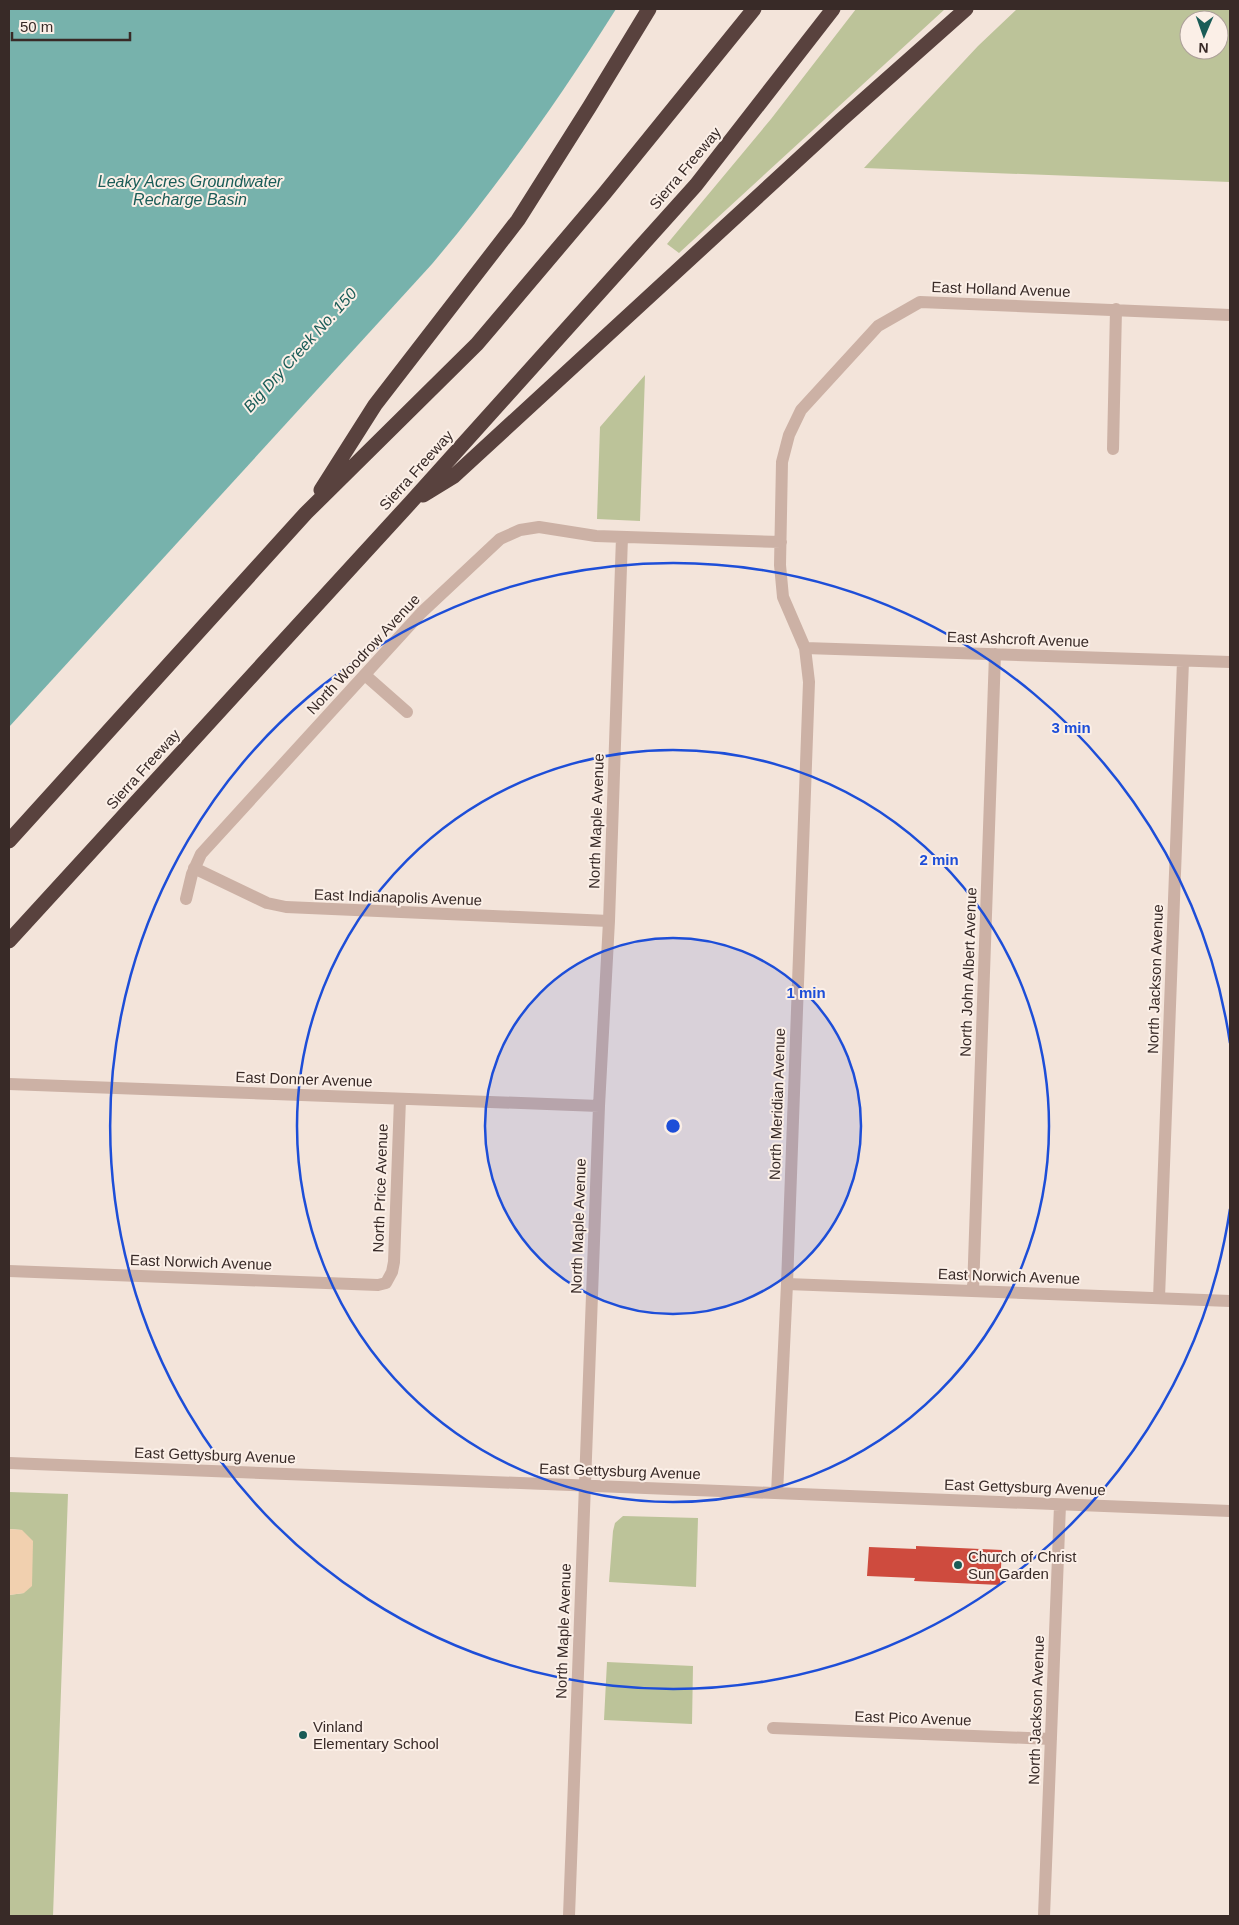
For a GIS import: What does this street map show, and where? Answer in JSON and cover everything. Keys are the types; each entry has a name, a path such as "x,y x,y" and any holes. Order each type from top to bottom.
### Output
{"highway":[{"path":"306,513 375,405 518,220 649,9"},
{"path":"9,841 306,513 477,344 616,179 754,9"},
{"name":"Sierra Freeway","path":"9,941 411,502 696,185 833,9"},
{"path":"411,502 454,476 833,127 966,9"}],"street":[{"name":"East Holland Avenue","path":"781,542 782,462 790,436 802,410 878,326 920,302 1230,314"},
{"path":"1113,449 1116,309"},
{"name":"North Woodrow Avenue","path":"186,899 194,868 201,854 421,613 500,539 520,530 539,527 596,536 622,537"},
{"path":"622,537 781,542"},
{"name":"North Maple Avenue","path":"569,1916 586,1486 598,1106 609,921 622,537"},
{"name":"North Meridian Avenue","path":"777,1493 787,1284 808,682 806,648 782,597 781,542"},
{"name":"East Ashcroft Avenue","path":"806,648 1230,662"},
{"name":"North John Albert Avenue","path":"973,1291 995,654"},
{"name":"North Jackson Avenue","path":"1159,1298 1183,661"},
{"path":"365,675 407,712"},
{"name":"East Indianapolis Avenue","path":"194,868 267,903 286,907 609,921"},
{"name":"East Donner Avenue","path":"9,1084 598,1106"},
{"name":"North Price Avenue","path":"389,1278 394,1262 400,1099"},
{"name":"East Norwich Avenue","path":"9,1271 378,1285 386,1283 389,1278"},
{"name":"East Norwich Avenue","path":"787,1284 1230,1301"},
{"name":"East Gettysburg Avenue","path":"9,1463 1230,1511"},
{"name":"North Jackson Avenue","path":"1044,1916 1060,1505"},
{"name":"East Pico Avenue","path":"773,1728 1051,1740"}],"green space":[{"path":"856,9 945,9 679,253 667,244 771,119"},
{"path":"1017,9 1230,9 1230,182 864,168 978,46"},
{"path":"645,375 640,521 597,519 600,427"},
{"path":"9,1492 68,1494 53,1916 9,1916 9,1595 24,1593 22,1530 9,1529"},
{"path":"623,1516 698,1518 696,1587 609,1582 613,1531 615,1523"},
{"path":"607,1662 693,1666 692,1724 604,1720"}],"sand":[{"path":"9,1529 22,1530 33,1541 32,1586 24,1593 9,1595"}],"water":[{"name":"Leaky Acres Groundwater Recharge Basin","path":"9,9 616,9 528,140 482,202 432,264 9,727"}],"building":[{"name":"Church of Christ Sun Garden","path":"916,1546 1002,1550 1000,1585 914,1581 915,1578 867,1576 869,1547 916,1549"}],"place":[{"name":"Church of Christ Sun Garden","path":"958,1565"},
{"name":"Vinland Elementary School","path":"303,1735"}],"water label":[{"name":"Big Dry Creek No. 150","path":"300,350"}]}
